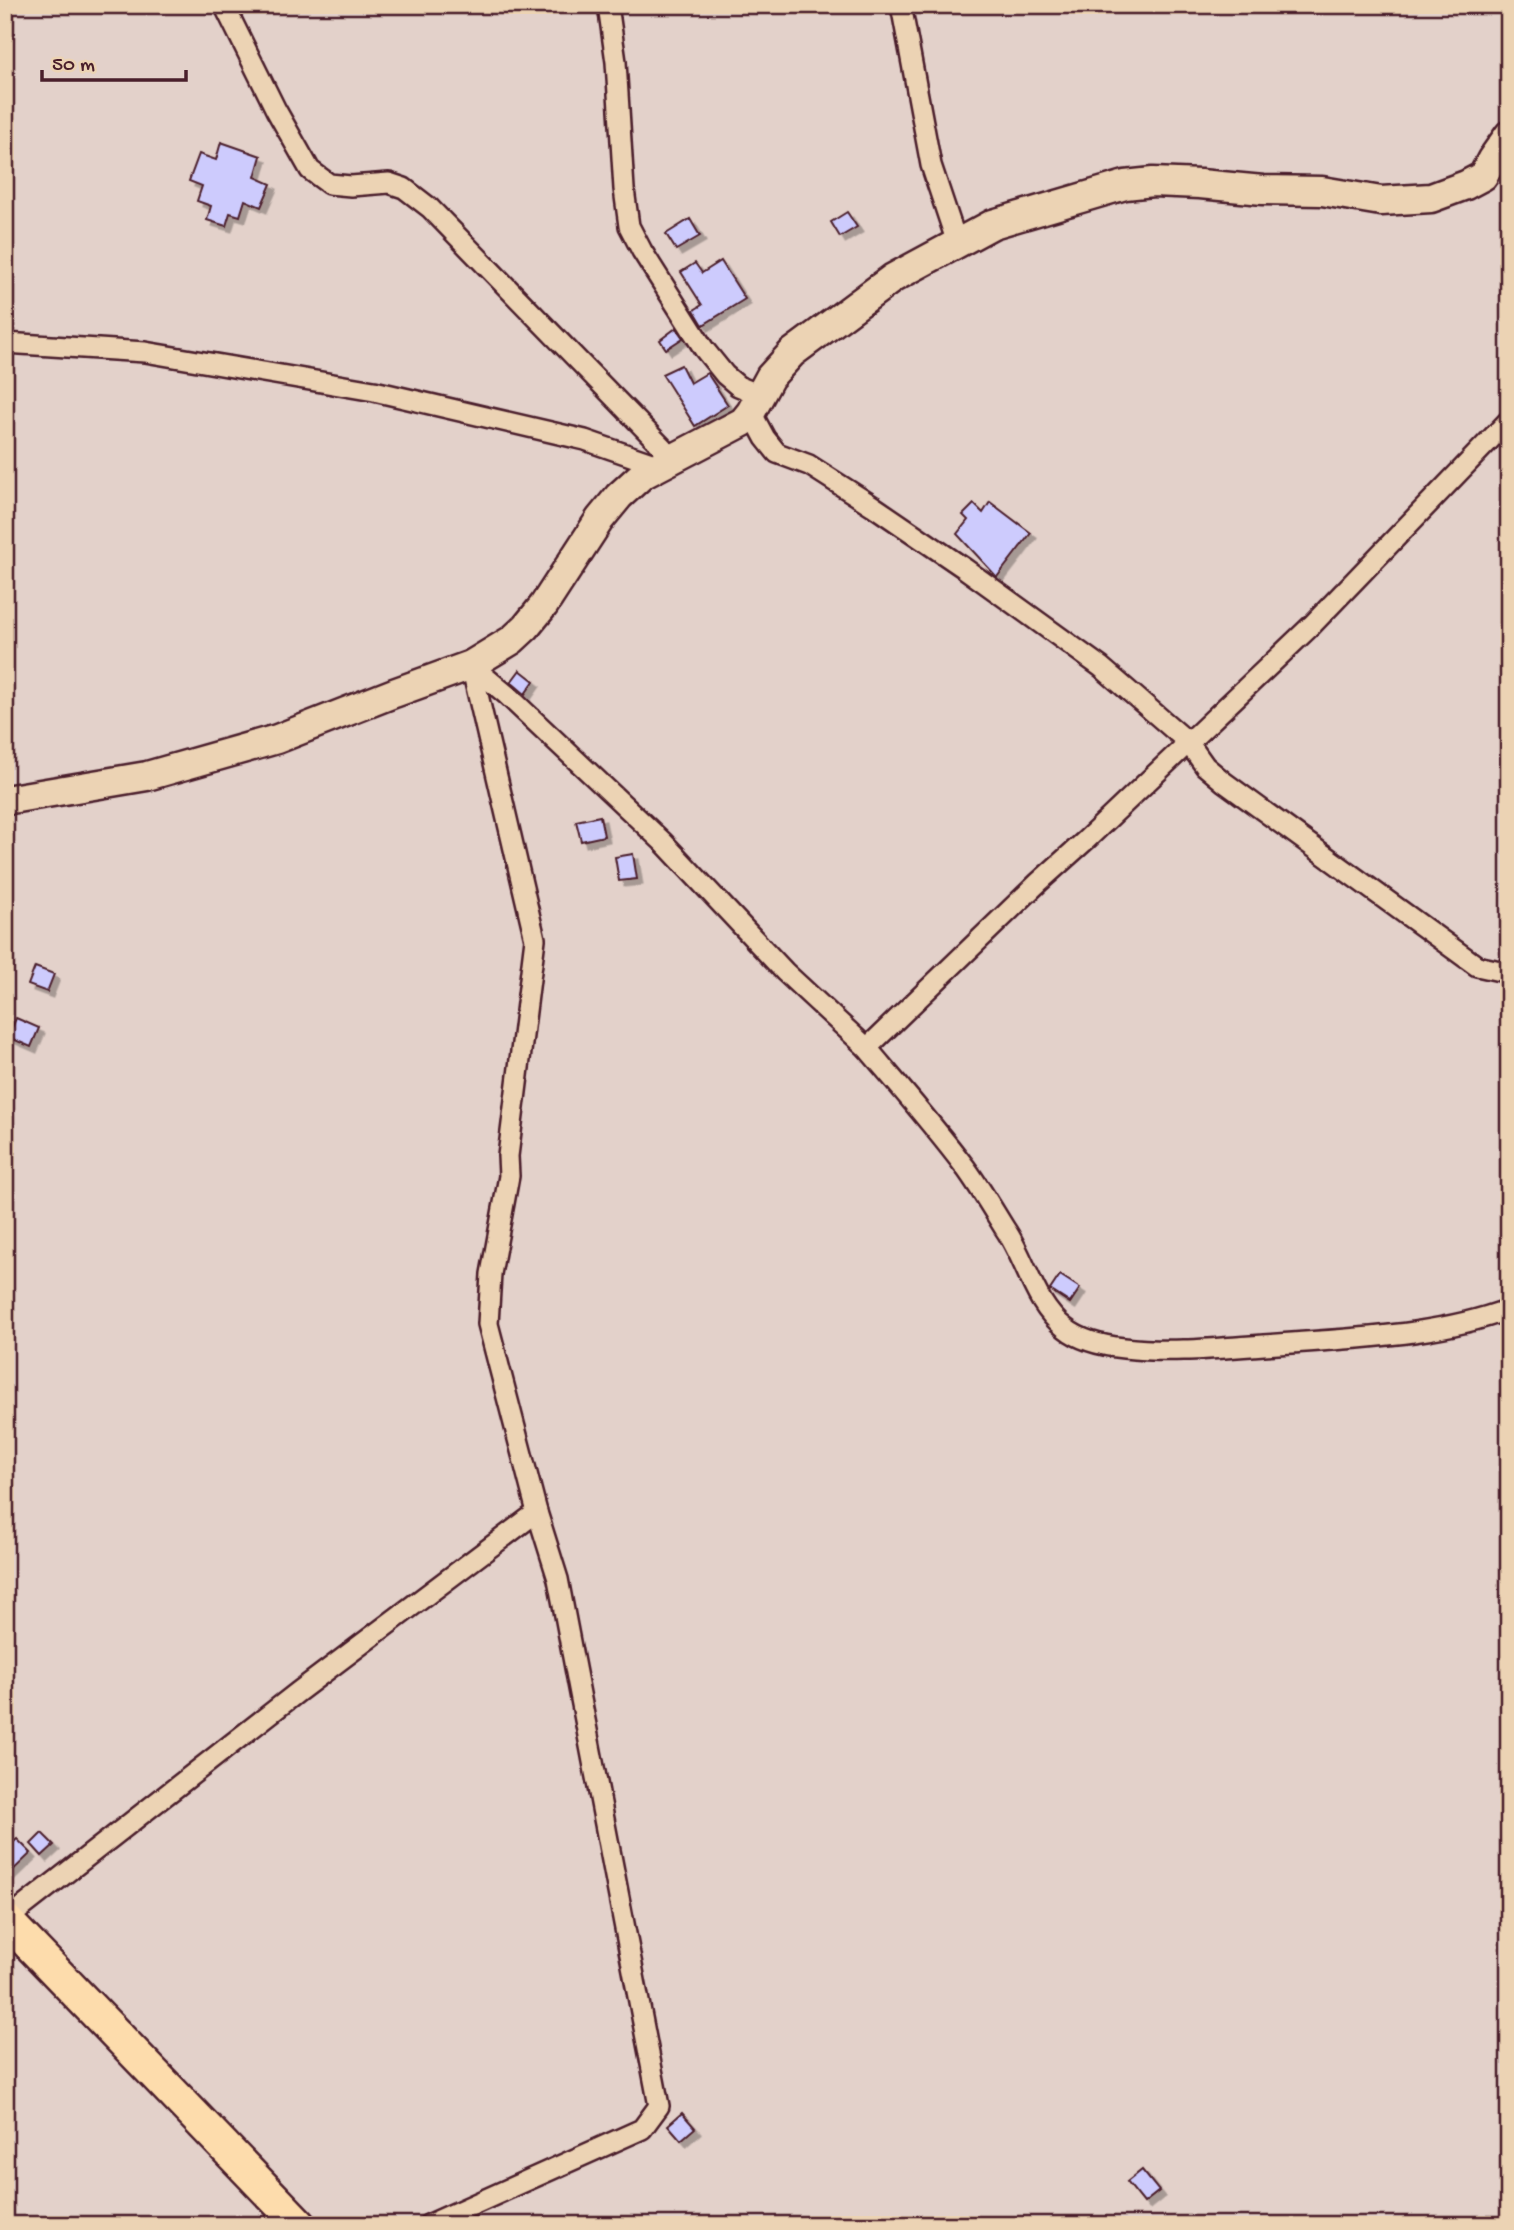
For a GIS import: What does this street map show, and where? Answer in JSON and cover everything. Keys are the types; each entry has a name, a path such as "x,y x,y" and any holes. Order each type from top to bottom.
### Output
{"main road":[{"path":"6,1920 300,2225"}],"street":[{"path":"224,5 276,110 310,170 329,184 351,186 390,183 404,188 430,208 667,462"},
{"path":"608,5 616,62 623,180 629,226 704,349 725,375 756,404 765,439 777,453 809,465 954,561 1101,667 1188,742 1205,766 1233,789 1460,955 1476,966 1489,970 1500,971 1509,967"},
{"path":"901,5 931,165 957,243"},
{"path":"5,800 147,776 251,747 471,666 512,640 526,627 544,605 612,503 642,475 743,422 770,377 792,353 893,278 993,224 1125,184 1165,182 1262,190 1322,191 1381,201 1431,198 1466,186 1500,165 1509,135"},
{"path":"5,343 145,352 374,391 585,440 627,456 667,462"},
{"path":"867,1048 1312,625 1509,420"},
{"path":"471,666 507,695 663,842 785,972 867,1048 966,1168 1013,1240 1041,1303 1065,1328 1080,1337 1123,1348 1212,1348 1380,1335 1465,1321 1509,1309"},
{"path":"428,2225 642,2130 659,2106 558,1579 537,1512 488,1324 491,1274 509,1175 508,1156 535,939 471,666"},
{"path":"6,1920 298,1692 537,1512"}],"building":[{"path":"221,142 261,156 255,177 271,184 261,207 245,200 240,216 230,213 226,226 207,220 211,206 197,201 202,186 189,181 199,154 216,160"},
{"path":"847,212 857,227 840,237 831,222"},
{"path":"690,219 700,236 676,250 666,234"},
{"path":"721,261 745,299 703,325 694,310 702,305 681,272 695,263 702,273"},
{"path":"676,328 683,338 666,349 660,340"},
{"path":"681,365 690,383 707,373 728,405 695,426 662,374"},
{"path":"990,502 1031,533 997,577 957,534 968,520 963,515 974,504 983,513"},
{"path":"520,670 534,681 525,694 511,682"},
{"path":"600,816 604,836 581,841 576,821"},
{"path":"633,854 637,879 619,881 615,857"},
{"path":"35,967 54,974 47,992 28,985"},
{"path":"16,1018 39,1028 31,1047 8,1037"},
{"path":"1060,1275 1080,1288 1070,1303 1050,1290"},
{"path":"42,1833 54,1845 42,1856 31,1844"},
{"path":"17,1839 31,1853 5,1878 5,1850"},
{"path":"682,2113 695,2128 681,2140 668,2125"},
{"path":"1142,2170 1159,2191 1144,2203 1127,2182"}]}
